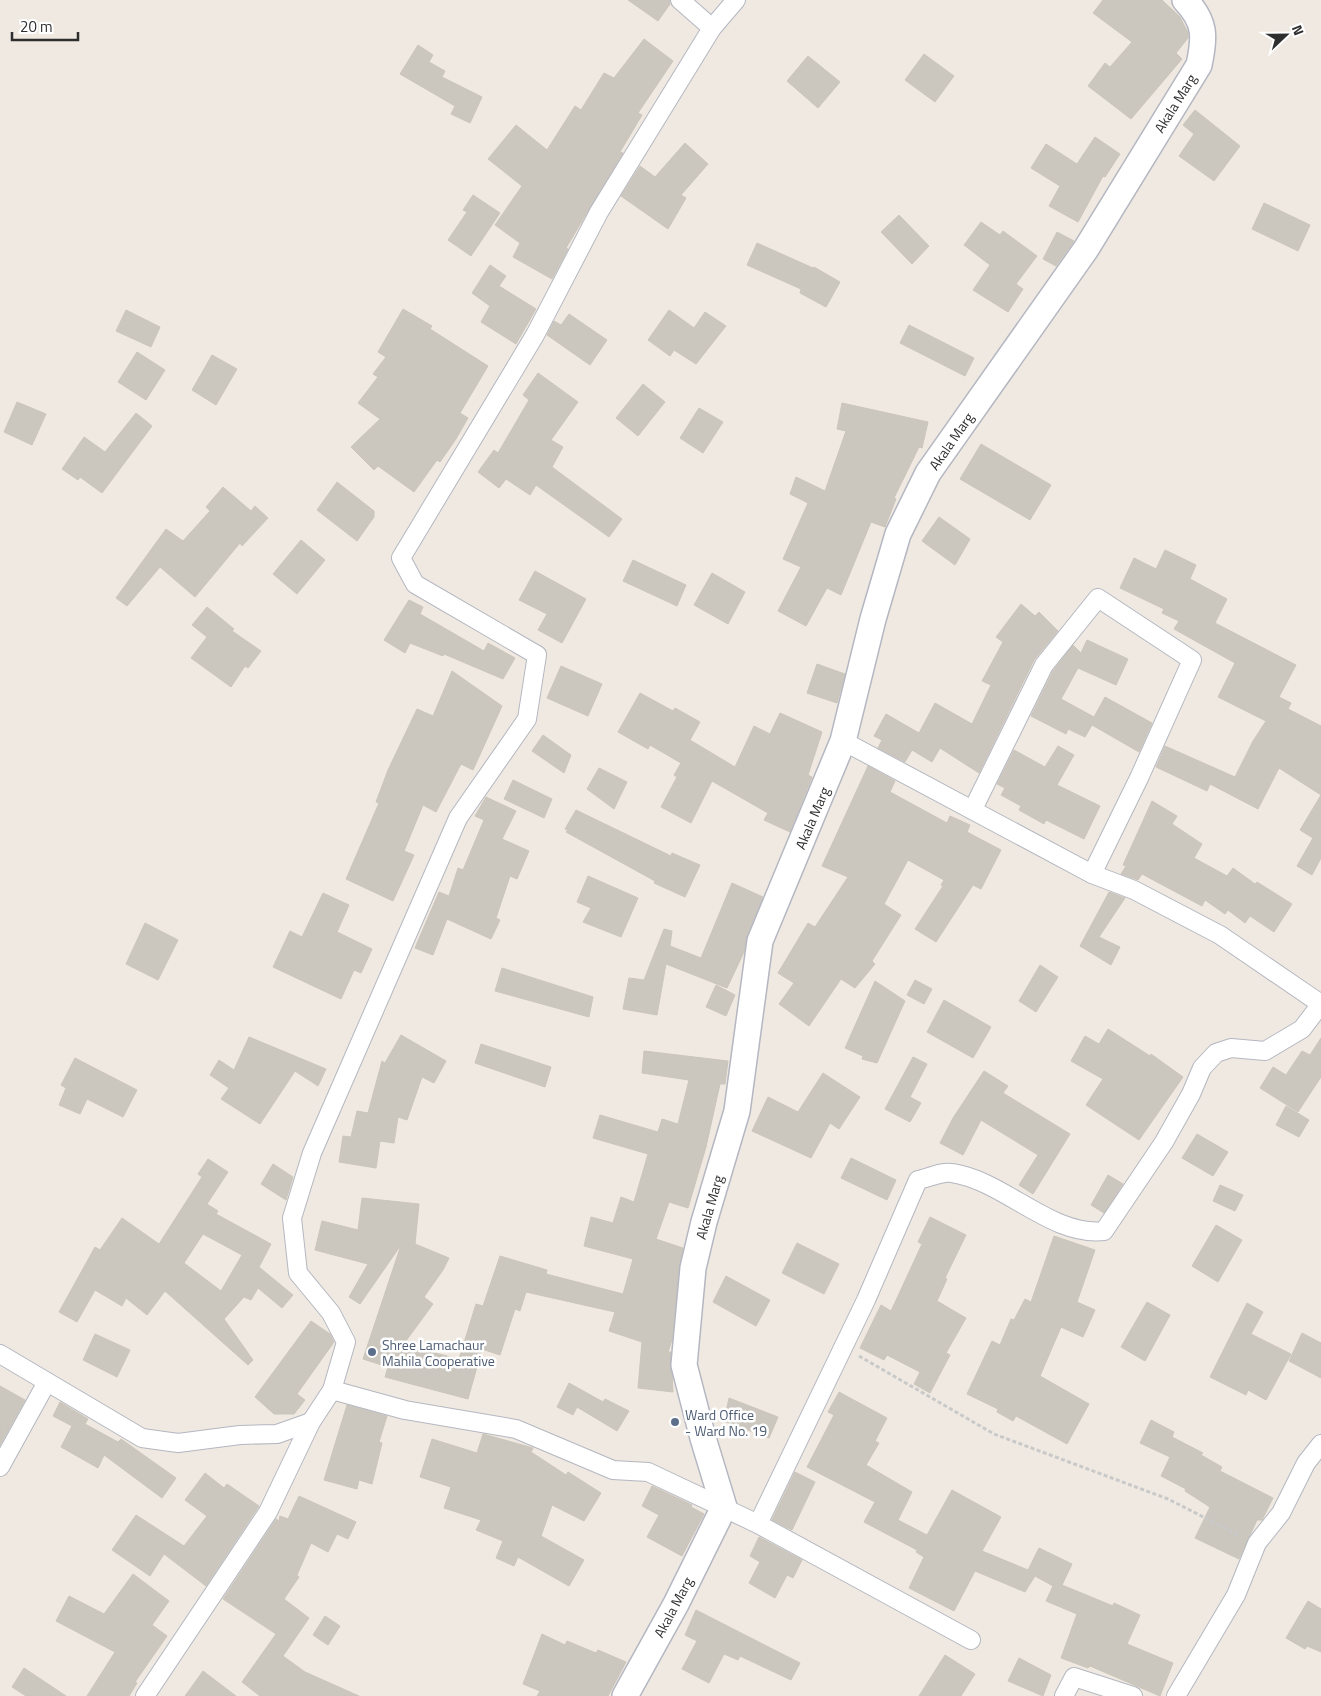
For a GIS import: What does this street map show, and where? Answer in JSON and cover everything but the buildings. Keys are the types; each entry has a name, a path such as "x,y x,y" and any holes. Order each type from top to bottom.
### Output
{"main road":[{"name":"Akala Marg","path":"625,1696 676,1604 724,1507 703,1438 684,1365 693,1268 704,1222 737,1111 760,941 843,741 872,619 898,534 928,473 1086,249 1199,66 1204,43 1202,22 1185,0"}],"street":[{"path":"680,0 712,28"},
{"path":"145,1696 268,1512 311,1422 332,1390 346,1342 331,1313 298,1273 292,1218 312,1153 390,978 458,818 527,720 537,655 416,584 401,558 535,335 599,212 712,28 736,0"},
{"path":"973,809 1044,665 1098,598 1192,660 1139,778 1092,874"},
{"path":"758,1524 844,1346 918,1180 950,1172 990,1185 1051,1219 1087,1233 1104,1231 1164,1142 1191,1094 1202,1068 1216,1053 1231,1048 1265,1051 1302,1029 1321,1004 1220,935 1134,890 1092,874 843,741"},
{"path":"0,1354 142,1438 178,1443 240,1435 277,1434 311,1422"},
{"path":"0,1467 47,1382"},
{"path":"332,1390 405,1410 516,1429 613,1470 648,1472 758,1524 971,1640"},
{"path":"1176,1696 1236,1595 1258,1544 1281,1513 1306,1463 1321,1444"},
{"path":"1064,1696 1074,1677 1133,1696"}],"path":[{"path":"844,1346 994,1434 1168,1499 1258,1544"}],"place":[{"name":"Shree Lamachaur Mahila Cooperative","path":"372,1352"},
{"name":"Ward Office - Ward No. 19","path":"675,1422"}]}
